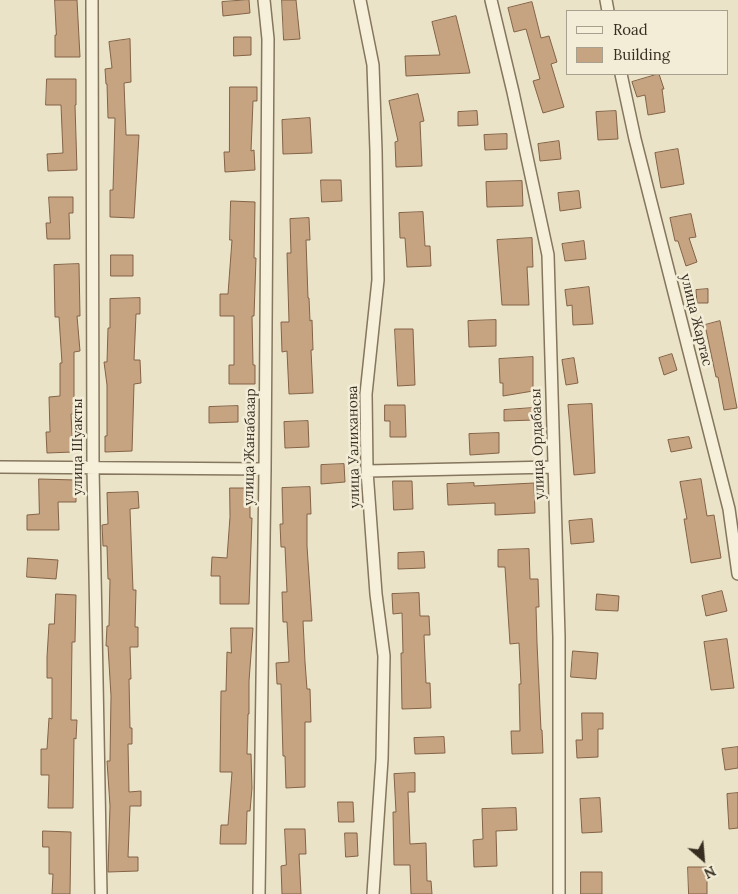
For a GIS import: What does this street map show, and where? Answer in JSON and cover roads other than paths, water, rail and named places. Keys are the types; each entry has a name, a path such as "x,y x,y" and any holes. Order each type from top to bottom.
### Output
{"street":[{"name":"улица Шуакты","path":"92,0 93,467 101,894"},
{"name":"улица Жанабазар","path":"259,894 268,39 264,0"},
{"name":"улица Уалиханова","path":"360,0 373,65 378,280 366,394 367,471 376,594 384,656 382,759 373,894"},
{"name":"улица Ордабасы","path":"491,0 548,255 559,637 559,894"},
{"name":"улица Жартас","path":"621,75 635,139 729,509 738,574"},
{"path":"0,467 264,468"},
{"path":"367,471 553,467"}]}
